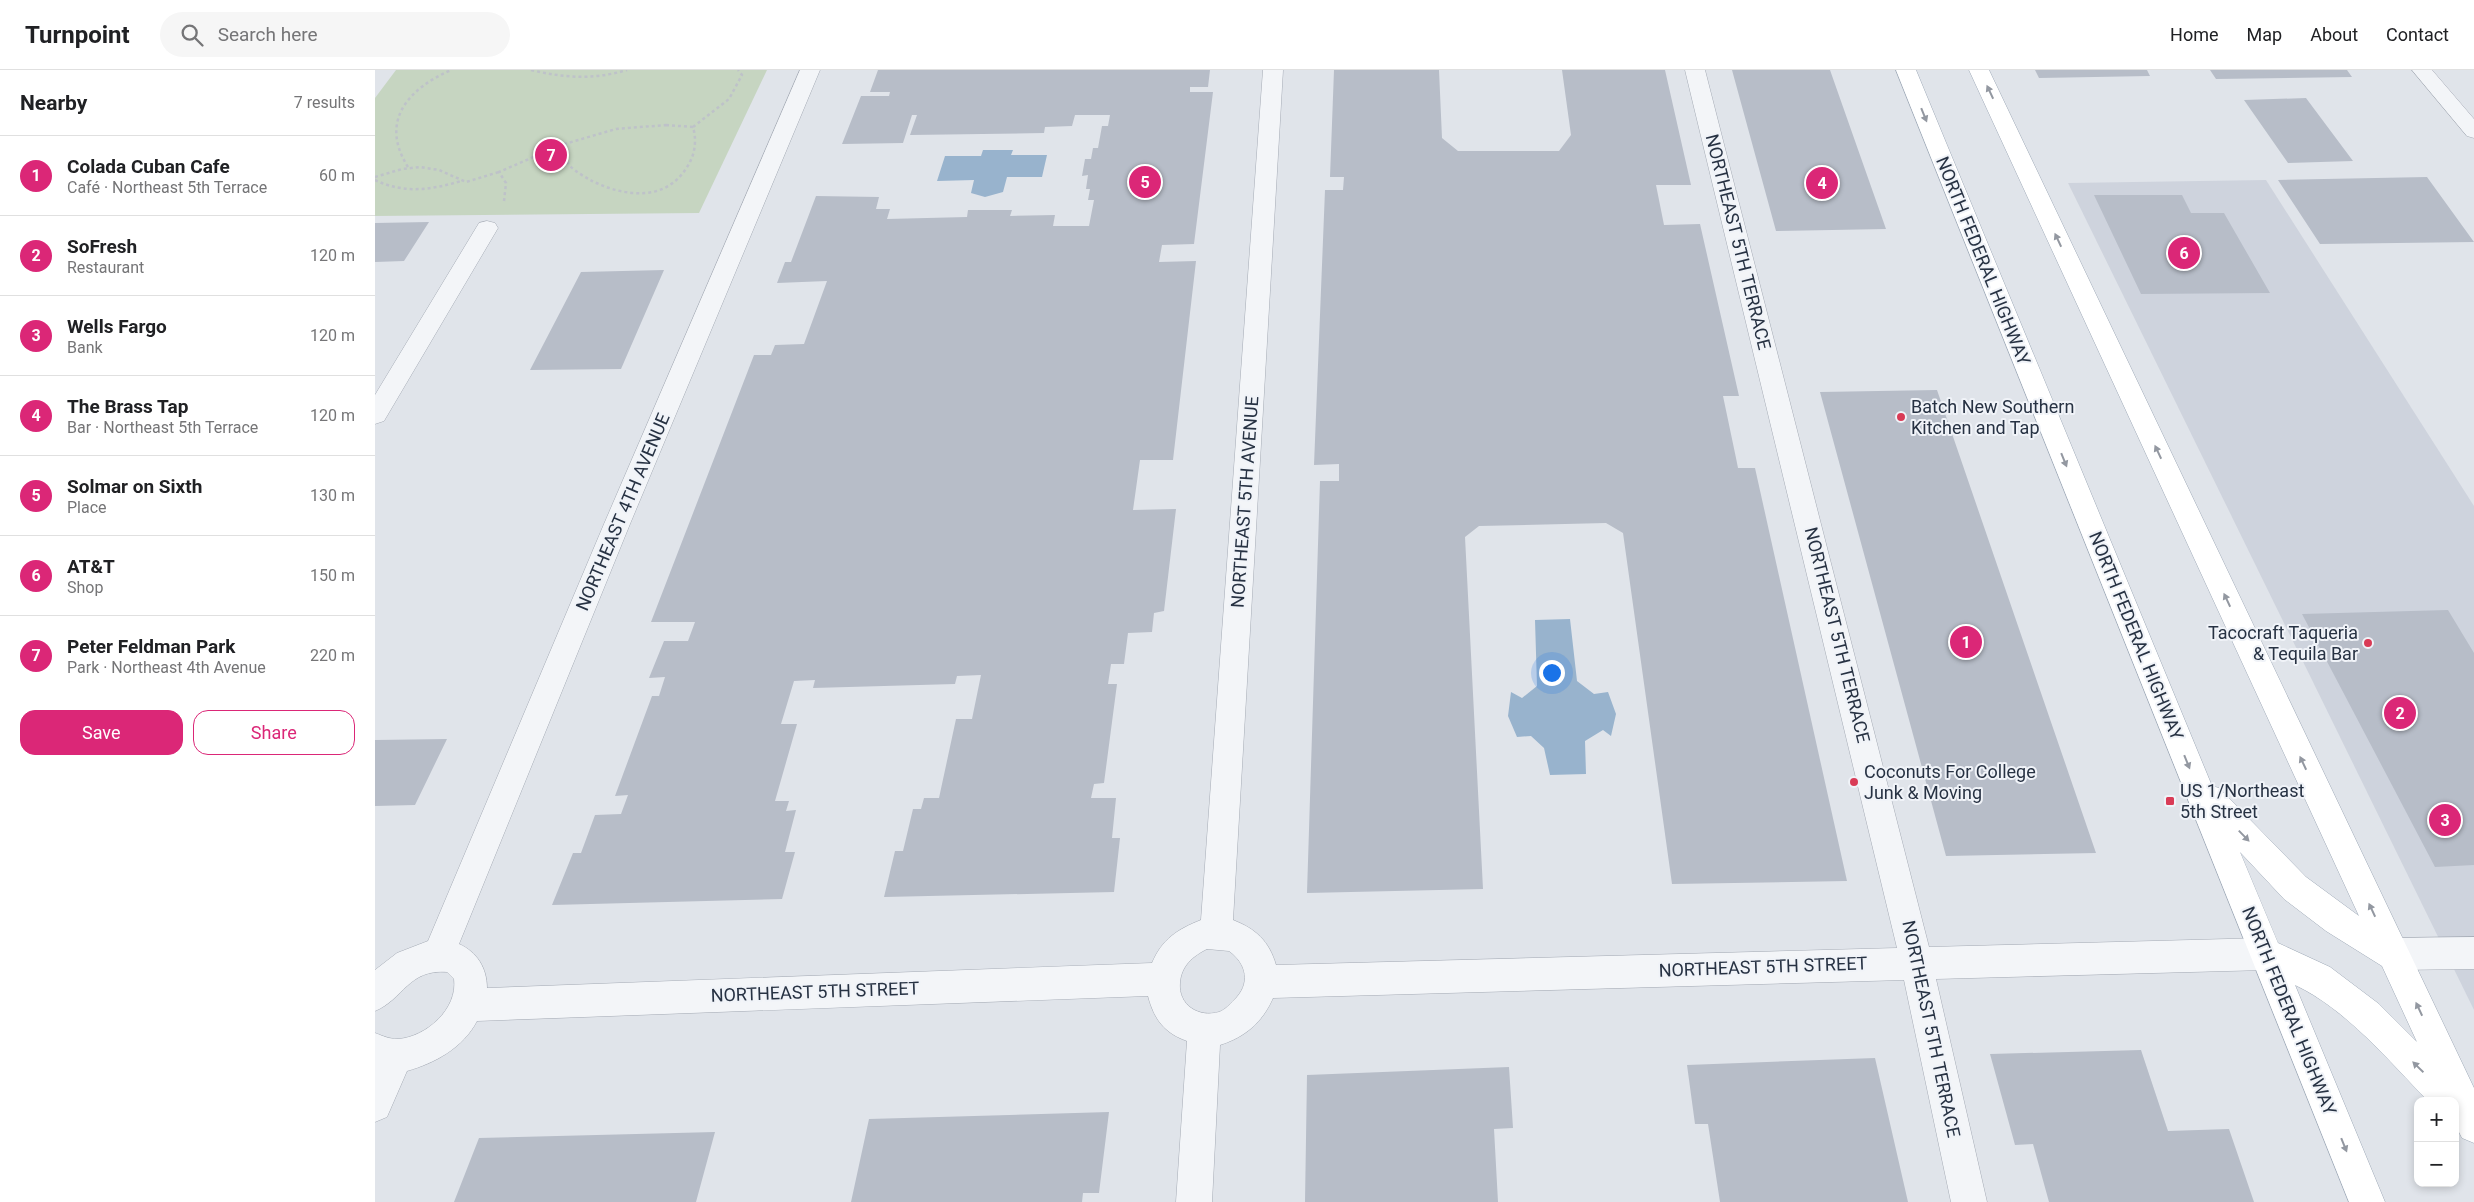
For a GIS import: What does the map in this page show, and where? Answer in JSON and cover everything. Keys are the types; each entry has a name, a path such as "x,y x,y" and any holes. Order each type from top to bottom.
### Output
{"main road":[{"name":"NORTH FEDERAL HIGHWAY","path":"1906,70 2367,1202"},
{"path":"1979,70 2393,954 2463,1111"},
{"path":"2198,788 2295,888 2337,920 2393,954"},
{"path":"2265,954 2318,980 2367,1016 2463,1111"}],"street":[{"name":"NORTHEAST 4TH AVENUE","path":"438,956 617,524 810,70"},
{"name":"NORTHEAST 5TH AVENUE","path":"1216,933 1273,70"},
{"name":"NORTHEAST 5TH TERRACE","path":"1695,70 1899,882 1969,1202"},
{"path":"2422,70 2474,132"},
{"path":"375,415 487,228"},
{"path":"1222,932 1237,937 1248,945 1257,957 1262,971 1261,982 1255,1002 1245,1015 1231,1026 1213,1030 1196,1030 1182,1023 1170,1011 1164,996 1163,980 1169,963 1179,948 1207,933 1216,933 1222,932"},
{"path":"2393,954 2474,952"},
{"name":"NORTHEAST 5TH STREET","path":"1261,982 1917,962 2265,954"},
{"path":"375,995 398,970 415,961 438,956 459,960 468,968 472,981 467,1005 454,1027 439,1040 419,1051 385,1053 375,1105"},
{"name":"NORTHEAST 5TH STREET","path":"467,1005 1163,980"},
{"path":"1194,1202 1204,1030"}],"path":[{"path":"406,95 424,82 451,70"},
{"path":"531,70 571,79 588,80 627,70"},
{"path":"375,178 387,187 403,191 431,190 461,181 475,181 560,144 609,130 666,124 693,127 723,105 739,88 742,75 738,70"},
{"path":"560,144 571,167 619,194 639,196 658,192 672,185 687,170 697,138 693,127"},
{"path":"401,162 408,167"},
{"path":"375,178 408,167 435,168 461,181"},
{"path":"487,228 501,212 504,204 506,182 499,172"}],"shaded area":[{"path":"2266,180 2474,506 2474,1010 2068,183"}],"green space":[{"path":"396,70 767,70 699,213 375,216 375,98"}],"water":[{"path":"983,150 1013,150 1011,155 1047,155 1042,177 1007,177 1003,192 985,197 971,193 974,180 937,181 945,156 981,156"},
{"path":"1570,619 1577,681 1594,694 1608,692 1616,714 1611,736 1603,730 1585,741 1586,774 1550,775 1544,748 1531,736 1517,737 1508,716 1511,692 1522,698 1537,686 1535,620"}],"building":[{"path":"878,70 1210,70 1208,87 1190,87 1190,92 1213,92 1194,244 1162,245 1159,262 1196,261 1173,460 1140,460 1133,510 1176,509 1164,611 1154,613 1152,632 1128,633 1124,664 1111,664 1108,684 1117,684 1104,783 1094,784 1091,798 1116,798 1112,838 1120,838 1114,892 884,897 895,851 903,851 913,809 921,809 924,798 939,798 956,719 972,719 981,675 957,676 955,684 813,688 815,680 794,681 781,724 797,724 775,801 789,801 786,811 796,810 785,852 795,852 782,899 552,905 573,853 581,853 595,815 621,814 628,795 615,796 652,696 659,696 665,677 649,678 664,641 688,641 695,622 651,622 754,355 771,355 775,345 804,344 827,281 777,283 785,262 791,262 816,196 879,197 876,209 890,209 887,219 967,217 968,210 1012,210 1010,216 1055,215 1053,226 1089,226 1094,200 1088,200 1090,189 1086,189 1088,175 1082,176 1085,159 1091,159 1093,148 1098,148 1102,126 1108,126 1110,115 1075,115 1072,126 1045,127 1044,133 910,135 917,115 912,115 903,143 842,144 861,96 889,96 890,92 870,92"},
{"path":"1334,70 1439,70 1442,138 1458,151 1559,151 1571,135 1562,70 1665,70 1691,185 1656,185 1664,225 1700,224 1739,396 1723,396 1738,468 1755,468 1847,881 1672,884 1623,533 1606,523 1479,526 1465,537 1483,889 1307,893 1320,481 1339,481 1339,464 1314,465 1325,190 1343,190 1344,177 1330,177"},
{"path":"1732,70 1830,70 1886,229 1776,231"},
{"path":"2035,70 2147,70 2150,76 2039,78"},
{"path":"2210,70 2347,70 2352,77 2216,79"},
{"path":"2306,98 2353,161 2288,163 2244,100"},
{"path":"2427,177 2474,242 2320,244 2278,180"},
{"path":"2094,195 2182,195 2191,213 2224,213 2270,293 2141,294"},
{"path":"429,222 404,261 375,262 375,223"},
{"path":"664,270 621,369 530,370 581,272"},
{"path":"1937,390 2096,853 1946,856 1820,392"},
{"path":"2448,610 2474,653 2474,865 2435,867 2302,614"},
{"path":"447,739 415,805 375,806 375,740"},
{"path":"2141,1050 2168,1131 2229,1129 2254,1202 2049,1202 2033,1144 2015,1145 1990,1054"},
{"path":"1875,1058 1908,1202 1720,1202 1708,1124 1695,1124 1687,1065"},
{"path":"1509,1067 1513,1128 1494,1129 1498,1202 1305,1202 1307,1075"},
{"path":"1109,1112 1099,1193 1083,1193 1082,1202 851,1202 869,1119"},
{"path":"715,1132 696,1202 454,1202 479,1138"}],"place":[{"name":"Peter Feldman Park","path":"551,155"},
{"name":"Solmar on Sixth","path":"1145,182"},
{"name":"The Brass Tap","path":"1822,183"},
{"name":"AT&T","path":"2184,253"},
{"name":"Batch New Southern Kitchen and Tap","path":"1901,417"},
{"name":"Colada Cuban Cafe","path":"1966,642"},
{"name":"Tacocraft Taqueria & Tequila Bar","path":"2368,643"},
{"name":"SoFresh","path":"2400,713"},
{"name":"Coconuts For College Junk & Moving","path":"1854,782"},
{"name":"US 1/Northeast 5th Street","path":"2170,801"},
{"name":"Wells Fargo","path":"2445,820"}]}
